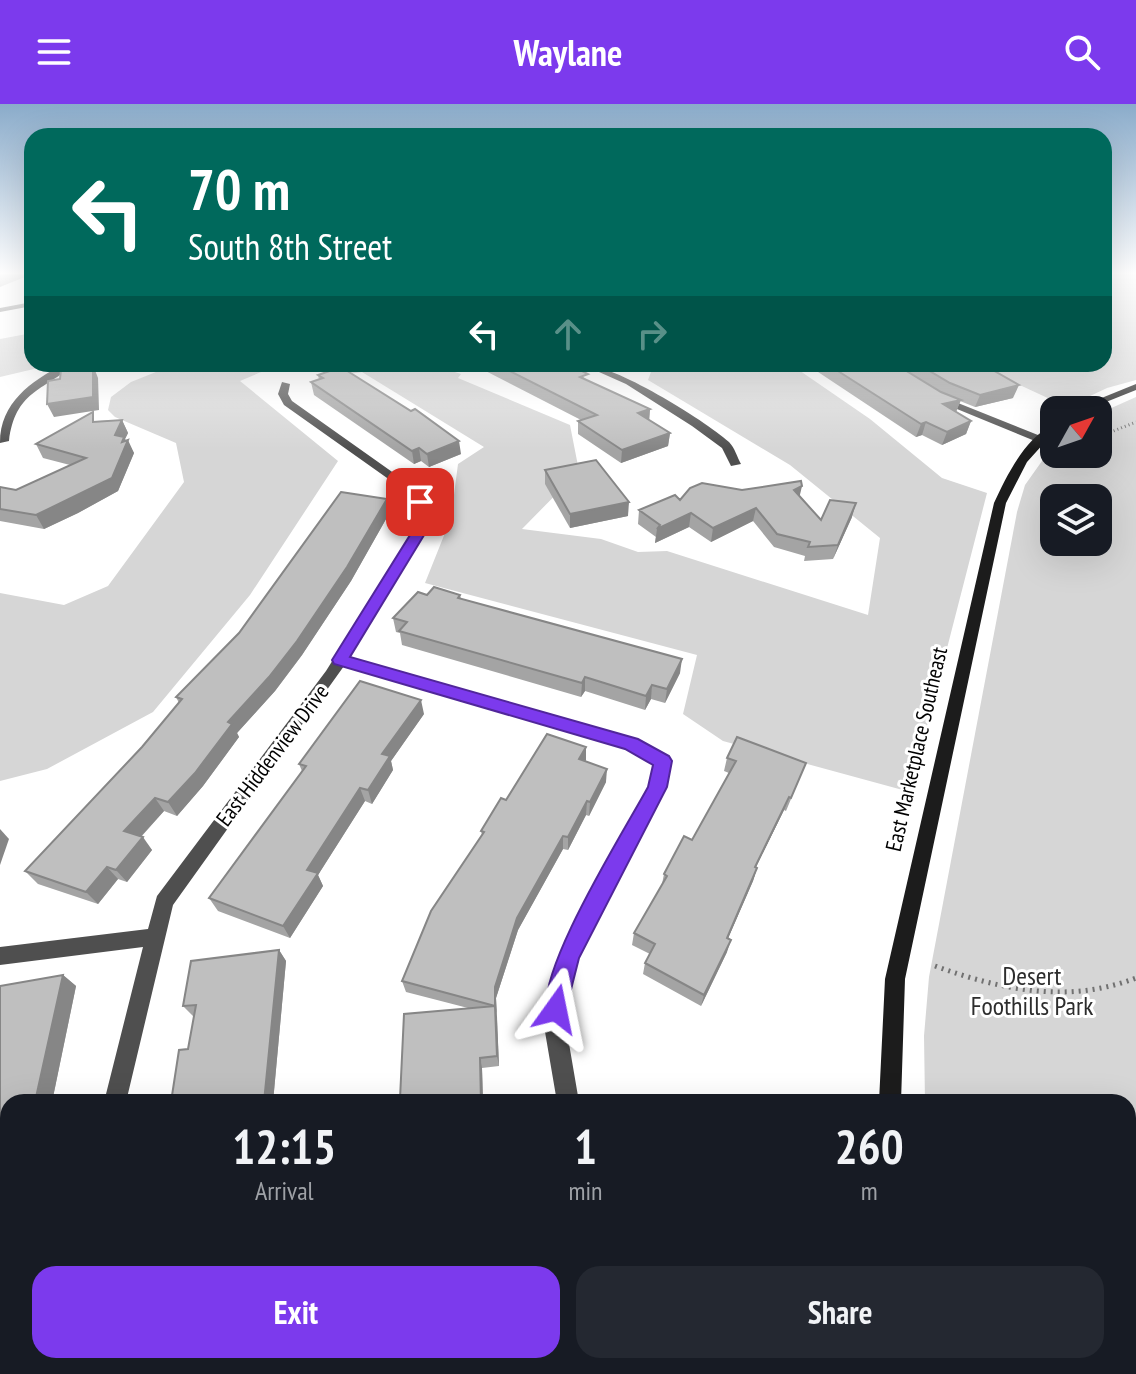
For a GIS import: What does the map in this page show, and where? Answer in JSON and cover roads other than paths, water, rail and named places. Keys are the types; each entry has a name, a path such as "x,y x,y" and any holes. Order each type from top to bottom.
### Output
{"street":[{"path":"4,441 8,414 18,400 56,372"},
{"path":"605,372 629,382 696,424 727,446 735,464"},
{"name":"East Hiddenview Drive","path":"117,1094 164,902 340,660 413,542 424,514 420,502 408,488 288,403 283,394 285,384"},
{"path":"1112,396 1136,387"},
{"path":"930,394 969,413 1039,439"},
{"name":"East Marketplace Southeast","path":"890,1094 895,979 1000,503 1015,469 1039,439"},
{"path":"340,660 631,744 663,761 658,787 569,955 557,991 555,1026 567,1094"},
{"path":"0,956 154,937"}],"park label":[{"name":"Desert Foothills Park","path":"1032,991"}]}
